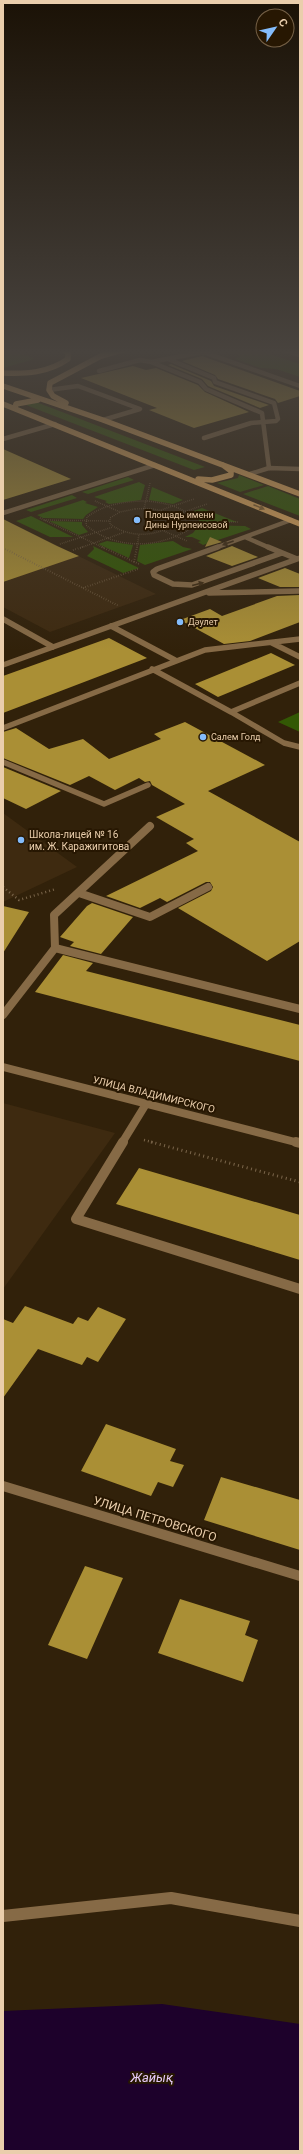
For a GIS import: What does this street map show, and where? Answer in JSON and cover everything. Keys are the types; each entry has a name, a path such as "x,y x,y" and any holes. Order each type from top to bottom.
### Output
{"main road":[{"path":"117,450 300,524"},
{"path":"184,450 300,494"},
{"path":"184,477 202,480 223,478 231,475 231,471 223,464"}],"street":[{"path":"267,450 269,468"},
{"path":"3,513 155,465"},
{"path":"250,474 269,468 300,469"},
{"path":"282,552 192,585 173,584 154,575 153,572 157,569 291,520"},
{"path":"245,537 298,558"},
{"path":"3,665 298,558"},
{"path":"202,594 300,591"},
{"path":"3,619 53,647"},
{"path":"111,626 175,660"},
{"path":"3,728 175,660 205,650 300,639"},
{"path":"271,642 300,657"},
{"path":"152,669 284,743 300,747"},
{"path":"231,712 300,683"},
{"path":"3,762 104,804 148,786"},
{"path":"3,1015 55,948 54,915 150,826"},
{"path":"79,893 150,917 208,887"},
{"path":"55,948 300,1009"},
{"name":"УЛИЦА ВЛАДИМИРСКОГО","path":"3,1067 300,1143"},
{"path":"146,1104 76,1219 300,1289"},
{"name":"УЛИЦА ПЕТРОВСКОГО","path":"3,1486 300,1576"},
{"path":"3,1916 171,1898 300,1921"}],"path":[{"path":"144,508 150,482"},
{"path":"160,511 195,499"},
{"path":"85,521 96,510 106,506 145,501 175,506 187,511 194,518 195,523"},
{"path":"109,521 110,518 120,512 144,508 160,511 172,516 208,504"},
{"path":"19,508 145,567"},
{"path":"172,516 175,523"},
{"path":"43,520 109,521"},
{"path":"85,521 86,525 93,533 106,539 137,543 150,543 187,534 195,523"},
{"path":"109,521 113,527 126,532 139,534 163,531 169,529 175,523 242,521"},
{"path":"60,544 113,527"},
{"path":"163,531 192,544"},
{"path":"73,550 126,532"},
{"path":"134,562 139,534"},
{"path":"3,548 139,616"},
{"path":"3,887 20,900 51,889 79,893"},
{"path":"127,1135 300,1182"}],"shaded area":[{"path":"3,519 156,594 50,632 3,607"},
{"name":"Школа-лицей № 16 им. Ж. Каражигитова","path":"3,813 77,867 3,902"},
{"path":"3,1103 115,1133 3,1289"}],"green space":[{"path":"141,450 160,450 205,467 194,470"},
{"path":"239,475 264,485 240,492 217,483 238,478"},
{"path":"128,477 134,480 88,494 82,492"},
{"path":"139,482 145,485 141,500 109,504 105,502 107,501 94,497"},
{"path":"268,486 300,499 300,516 243,494"},
{"path":"152,487 183,500 173,504 149,500"},
{"path":"72,495 77,498 31,512 26,510"},
{"path":"83,500 87,502 85,503 98,507 86,515 83,519 43,518 37,515"},
{"path":"202,508 237,522 200,522 196,515 191,512"},
{"path":"31,516 73,537 50,537 16,521"},
{"path":"49,521 82,522 82,525 88,532 79,535"},
{"path":"199,525 245,526 251,529 203,545 198,542 201,541 192,537 185,537 193,533"},
{"path":"107,541 133,545 129,558 98,544"},
{"path":"173,541 183,547 192,549 145,565 137,561 140,545"},
{"path":"93,546 139,568 123,573 87,556 94,549"},
{"path":"300,712 300,732 278,722"}],"water":[{"name":"Жайық","path":"162,2004 300,2024 300,2151 3,2151 3,2011"}],"building":[{"path":"3,450 71,479 3,500"},
{"path":"3,519 57,546 79,556 3,582"},
{"path":"210,537 222,542 205,547"},
{"path":"232,546 258,557 232,566 206,556"},
{"path":"285,568 300,574 300,587 280,587 258,578"},
{"path":"300,595 300,622 250,641 224,644 180,620 210,609 222,616 277,596"},
{"path":"109,638 147,658 3,713 3,676"},
{"path":"271,653 295,665 218,697 195,684"},
{"path":"185,722 265,765 208,791 300,842 300,941 267,961 178,908 211,891 213,887 210,882 206,882 167,902 160,898 140,908 106,896 198,851 186,843 194,839 156,817 185,804 152,785 150,781 145,782 139,778 115,790 89,776 70,785 3,758 3,732 16,728 49,749 83,739 109,759 161,739 154,734"},
{"path":"3,767 61,791 26,809 3,798"},
{"path":"92,903 133,917 101,954 70,946 74,942 60,937 87,906"},
{"path":"3,906 29,912 3,953"},
{"path":"63,955 93,963 86,971 300,1025 300,1061 35,992"},
{"path":"139,1168 300,1215 300,1260 116,1204"},
{"path":"25,1306 73,1324 78,1317 88,1321 98,1307 126,1319 98,1362 87,1357 82,1365 38,1349 3,1398 3,1319 13,1323"},
{"path":"106,1424 176,1449 170,1461 184,1465 173,1487 158,1482 151,1496 81,1471"},
{"path":"221,1477 300,1500 300,1550 204,1520"},
{"path":"85,1566 123,1578 87,1659 48,1645"},
{"path":"180,1599 250,1621 245,1635 258,1640 243,1682 158,1653"}],"place":[{"name":"Площадь имени Дины Нурпеисовой","path":"137,520"},
{"name":"Дәулет","path":"180,622"},
{"name":"Салем Голд","path":"203,737"},
{"name":"Школа-лицей № 16 им. Ж. Каражигитова","path":"21,840"}]}
